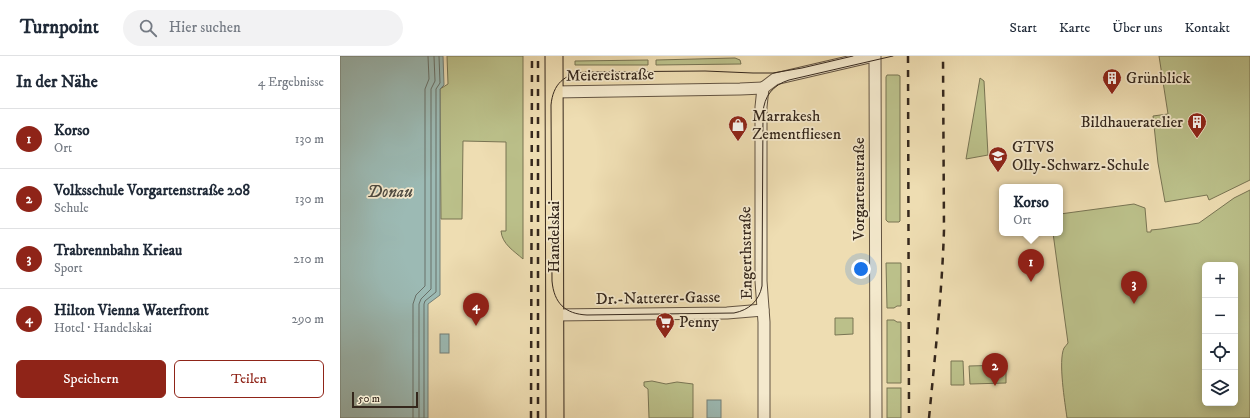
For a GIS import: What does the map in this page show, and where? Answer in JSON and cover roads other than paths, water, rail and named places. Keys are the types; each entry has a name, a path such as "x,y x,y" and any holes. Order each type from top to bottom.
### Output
{"main road":[{"name":"Handelskai","path":"554,56 555,418"}],"street":[{"path":"763,88 776,79 874,56"},
{"name":"Vorgartenstraße","path":"874,56 876,418"},
{"name":"Meiereistraße","path":"554,92 740,90 763,88"},
{"name":"Engerthstraße","path":"763,88 760,107 761,281 763,310 764,418"},
{"name":"Dr.-Natterer-Gasse","path":"554,315 727,314 763,310"}],"water":[{"name":"Donau","path":"340,56 443,56 444,85 440,89 440,295 428,304 428,418 340,418"},
{"path":"440,334 449,334 449,353 440,353"},
{"path":"707,400 721,400 721,418 707,418"}],"tram line":[{"path":"853,56 773,73 705,71 585,72 571,75 561,81 554,91 551,105 552,281 555,295 562,306 567,310 587,315 734,313 749,307 756,300 762,286 763,113 767,96 778,85 789,80 893,56"}],"railway":[{"path":"531,418 532,56"},
{"path":"538,56 538,418"},
{"path":"908,56 909,418"},
{"path":"929,418 940,301 944,230 943,56"}],"place":[{"name":"Grünblick","path":"1112,95"},
{"name":"Bildhaueratelier","path":"1197,139"},
{"name":"Marrakesh Zementfliesen","path":"738,142"},
{"name":"GTVS Olly-Schwarz-Schule","path":"998,173"},
{"name":"Korso","path":"1031,282"},
{"name":"Trabrennbahn Krieau","path":"1134,304"},
{"name":"Hilton Vienna Waterfront","path":"476,326"},
{"name":"Penny","path":"665,339"},
{"name":"Volksschule Vorgartenstraße 208","path":"995,386"}]}
